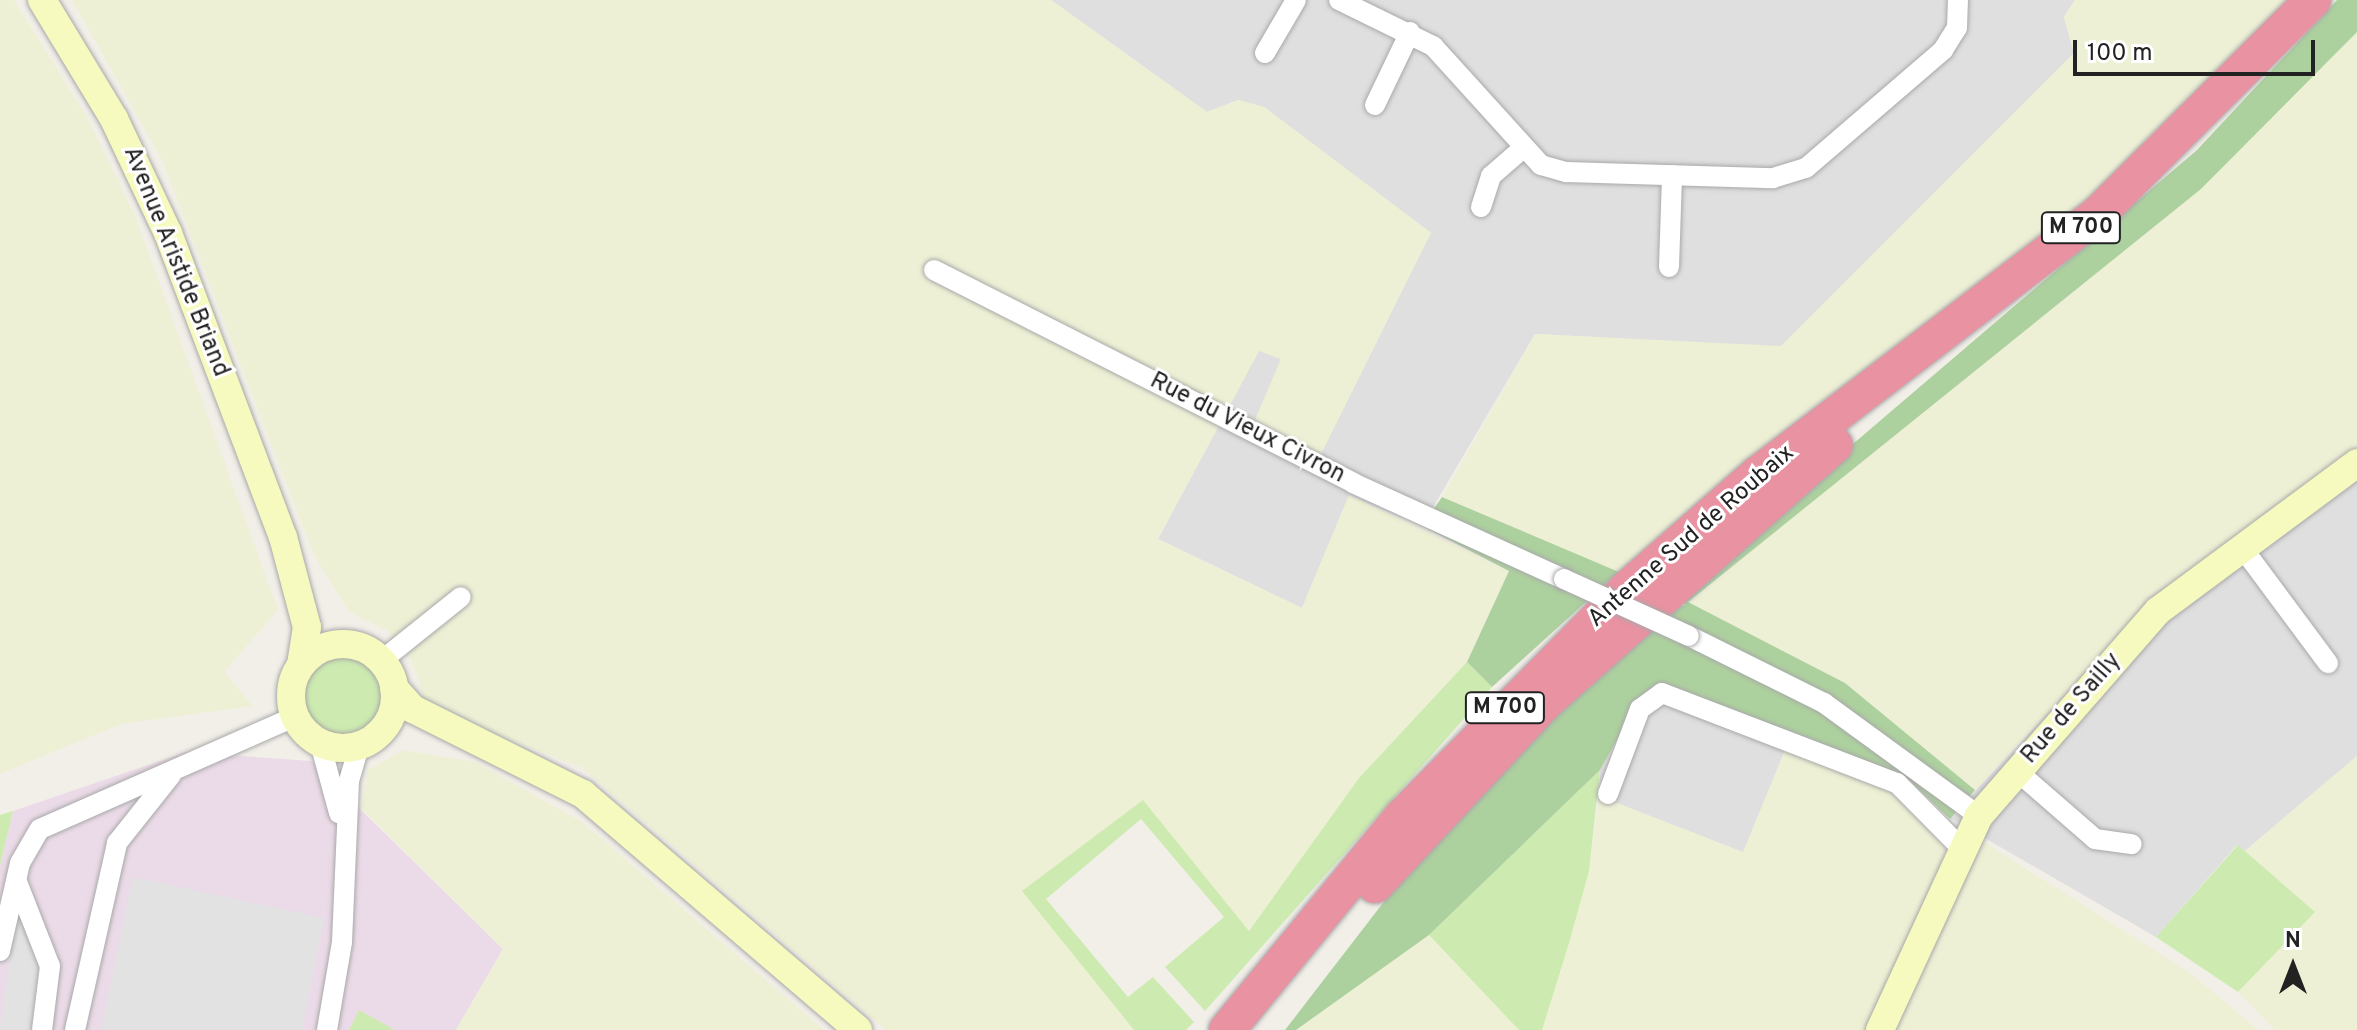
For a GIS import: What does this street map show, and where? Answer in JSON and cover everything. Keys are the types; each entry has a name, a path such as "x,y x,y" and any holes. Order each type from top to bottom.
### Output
{"highway":[{"name":"Antenne Sud de Roubaix","path":"1227,1030 1344,884 1468,746 1627,589 1758,474 2097,215 2313,0"},
{"name":"Antenne Sud de Roubaix","path":"1258,1030 1387,872 1543,704 1772,497 2159,179 2328,0"},
{"path":"1200,1030 1294,922 1344,884"}],"main road":[{"name":"Avenue Aristide Briand","path":"42,0 155,202 283,537 328,626 356,646"},
{"name":"Rue de Sailly","path":"1880,1030 1961,848 1979,816 2152,617 2241,546 2357,463"},
{"name":"Avenue Aristide Briand","path":"283,537 307,627 301,664"},
{"path":"478,740 370,738 320,743 294,717 291,689 301,664 326,647 356,646 381,661 394,688 413,709 478,740 598,805 858,1030"},
{"path":"370,738 394,688"}],"street":[{"path":"1265,53 1296,0"},
{"path":"1339,0 1410,32 1442,55 1521,150 1555,170 1672,175 1797,174 1943,50 1957,28 1958,0"},
{"path":"1375,105 1410,32"},
{"path":"1481,207 1491,176 1521,150"},
{"path":"1669,267 1672,175"},
{"name":"Rue du Vieux Civron","path":"934,270 1353,483 1689,636 1824,703 1979,816"},
{"path":"2241,546 2328,663"},
{"path":"381,661 461,597"},
{"path":"1608,794 1640,709 1662,693 1897,783 1961,848"},
{"path":"0,951 17,874 30,842 53,820 294,717"},
{"path":"343,837 370,738"},
{"path":"320,743 343,837 342,942 327,1030"},
{"path":"75,1030 117,843 149,795 184,765"},
{"path":"2018,772 2095,839 2132,844"},
{"path":"17,874 50,966 42,1030"}],"shaded area":[{"path":"1051,0 2075,0 2064,17 2074,53 1781,347 1535,334 1422,526 1349,496 1302,608 1158,539 1259,350 1281,359 1431,233 1264,107 1238,100 1207,112"},
{"path":"2357,450 2357,756 2245,851 2237,845 2156,937 1950,818 2153,600"},
{"path":"1642,695 1785,750 1744,853 1599,796 1600,770"},
{"path":"186,752 311,761 503,949 456,1030 0,1030 0,866 13,811"},
{"path":"133,877 324,918 302,1030 101,1030"},
{"path":"15,914 45,975 33,1030 0,1030"}],"green space":[{"path":"0,0 14,0 88,119 136,218 278,610 224,672 253,706 121,724 0,774"},
{"path":"72,0 1051,0 1207,112 1238,100 1264,107 1431,233 1320,456 1254,422 1281,359 1259,351 1158,539 1302,608 1349,495 1509,571 1467,662 1359,778 1249,931 1143,801 1023,891 1134,1030 886,1030 582,768 427,707 409,653 390,632 349,612 313,553 162,160"},
{"path":"2075,0 2295,0 2165,135 1998,279 1810,409 1619,572 1442,497 1535,334 1781,346 2074,53 2064,17"},
{"path":"2337,0 2357,0 2357,32 2201,189 1688,602 1845,683 1975,790 1950,819 1909,780 1662,685 1642,695 1600,770 1429,935 1296,1030 1285,1030 1430,842 1636,628 1686,604 1668,602 2197,150"},
{"path":"2357,32 2357,450 2153,600 1975,790 1845,683 1687,603 2201,189"},
{"path":"1442,497 1619,572 1492,687 1467,662 1509,571 1422,526"},
{"path":"343,653 360,656 374,665 383,679 386,696 383,713 374,727 360,736 343,739 326,736 312,727 303,713 300,696 303,679 312,665 326,656"},
{"path":"1467,662 1492,687 1205,1011 1165,967 1224,917 1141,819 1046,899 1128,997 1153,977 1194,1022 1186,1030 1134,1030 1022,891 1143,800 1249,931 1359,778"},
{"path":"404,750 475,762 582,822 824,1030 456,1030 503,949 361,808 368,770"},
{"path":"1785,750 1880,785 1913,807 1943,842 1946,861 1873,1030 1542,1030 1589,871 1599,796 1743,852"},
{"path":"2357,756 2357,1030 2275,1030 2238,992 2315,912 2245,851"},
{"path":"1600,770 1589,871 1542,1030 1519,1030 1429,935"},
{"path":"13,811 0,866 0,815"},
{"path":"1976,837 2189,972 2259,1030 1889,1030"},
{"path":"2238,845 2315,912 2238,992 2156,937"},
{"path":"1429,935 1519,1030 1296,1030"},
{"path":"359,1010 395,1030 349,1030"}]}
